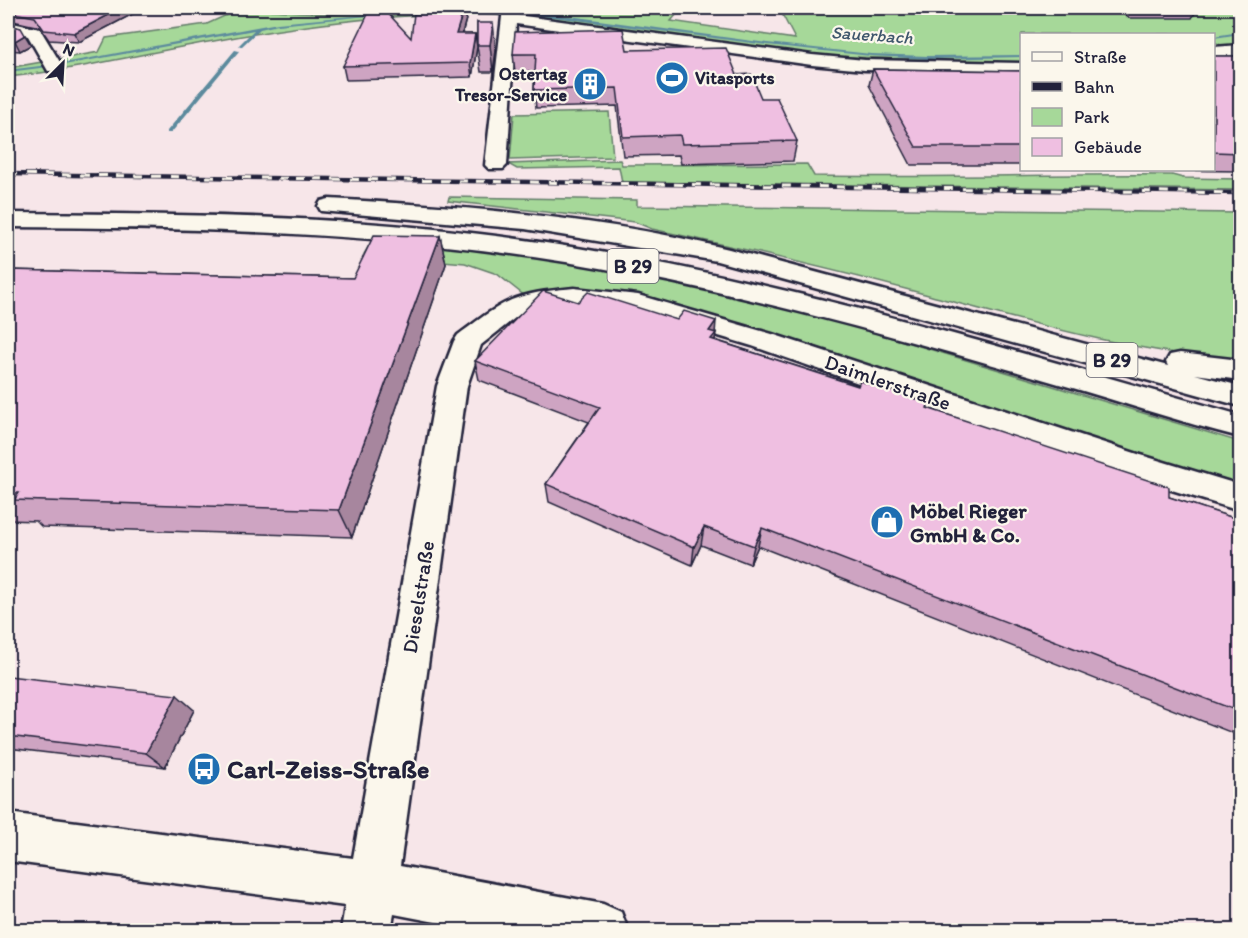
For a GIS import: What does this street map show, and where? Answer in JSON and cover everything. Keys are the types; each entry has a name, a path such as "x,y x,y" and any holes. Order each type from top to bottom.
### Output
{"main road":[{"path":"496,165 510,14 822,61 865,65 1020,68"},
{"path":"21,15 13,19 8,27 34,32 54,65"},
{"path":"1215,52 1240,50"},
{"name":"B 29","path":"8,200 255,203 392,208 522,220 635,237 720,254 984,324 1240,396"},
{"name":"B 29","path":"8,220 230,223 350,228 547,250 698,278 824,308 1240,426"},
{"name":"Daimlerstraße","path":"530,300 574,296 638,303 762,340 1124,462 1240,498"},
{"name":"Dieselstraße","path":"369,908 452,386 468,341 494,318 530,300"},
{"name":"B 29","path":"984,324 1157,359 1240,370"},
{"path":"8,837 369,908 603,930"}],"green space":[{"path":"242,8 332,14 392,8 510,8 510,16 474,14 362,19 250,35 60,70 8,77 8,68 99,52 106,38 207,24"},
{"path":"515,8 682,8 671,21 795,39 779,8 1240,8 1240,45 1225,47 1215,42 1215,33 1020,33 1020,64 829,56 514,16"},
{"path":"609,112 613,157 510,160 514,114"},
{"path":"620,160 622,165 807,164 814,176 1172,175 1183,178 1240,179 1240,190 622,182 619,167 517,169 508,164"},
{"path":"449,197 637,200 637,206 1240,213 1240,360 1158,350 1077,334 851,275 652,229 635,222 448,201"},
{"path":"375,235 493,247 648,275 799,310 1240,442 1240,498 1135,466 762,340 530,300 497,274 465,263 364,254"}],"building":[{"path":"8,8 122,8 74,33 44,30 35,17 8,12"},
{"path":"371,8 383,8 411,38 414,14 437,13 435,8 464,8 456,34 475,34 470,63 343,66"},
{"path":"477,23 493,23 490,45 477,45"},
{"path":"8,25 21,28 25,35 15,41 8,40"},
{"path":"623,29 627,50 726,48 737,75 751,74 761,98 777,98 797,141 682,144 680,135 623,137 617,88 534,90 536,54 513,54 515,32"},
{"path":"1215,56 1240,56 1240,153 1215,152"},
{"path":"873,69 1020,71 1020,147 916,147"},
{"path":"374,235 440,236 339,510 14,500 19,493 8,493 8,270 353,278"},
{"name":"Möbel Rieger GmbH & Co.","path":"543,291 578,302 588,292 677,320 684,311 716,321 709,331 716,333 711,339 858,386 860,381 929,403 927,408 1169,487 1169,497 1240,520 1240,712 762,528 754,546 704,527 694,547 546,484 600,407 475,361"},
{"path":"8,676 177,695 146,753 8,736"}],"waterway":[{"name":"Sauerbach","path":"8,71 64,64 278,24 444,8"},
{"name":"Sauerbach","path":"458,8 562,16 767,44 871,55 1020,56"},
{"path":"241,46 258,28"},
{"name":"Sauerbach","path":"1215,37 1240,33"},
{"path":"169,132 237,51"}],"railway":[{"path":"8,174 1240,193"}],"place":[{"name":"Vitasports","path":"672,78"},
{"name":"Ostertag Tresor-Service","path":"590,84"},
{"name":"Möbel Rieger GmbH & Co.","path":"887,522"},
{"name":"Carl-Zeiss-Straße","path":"204,769"}]}
